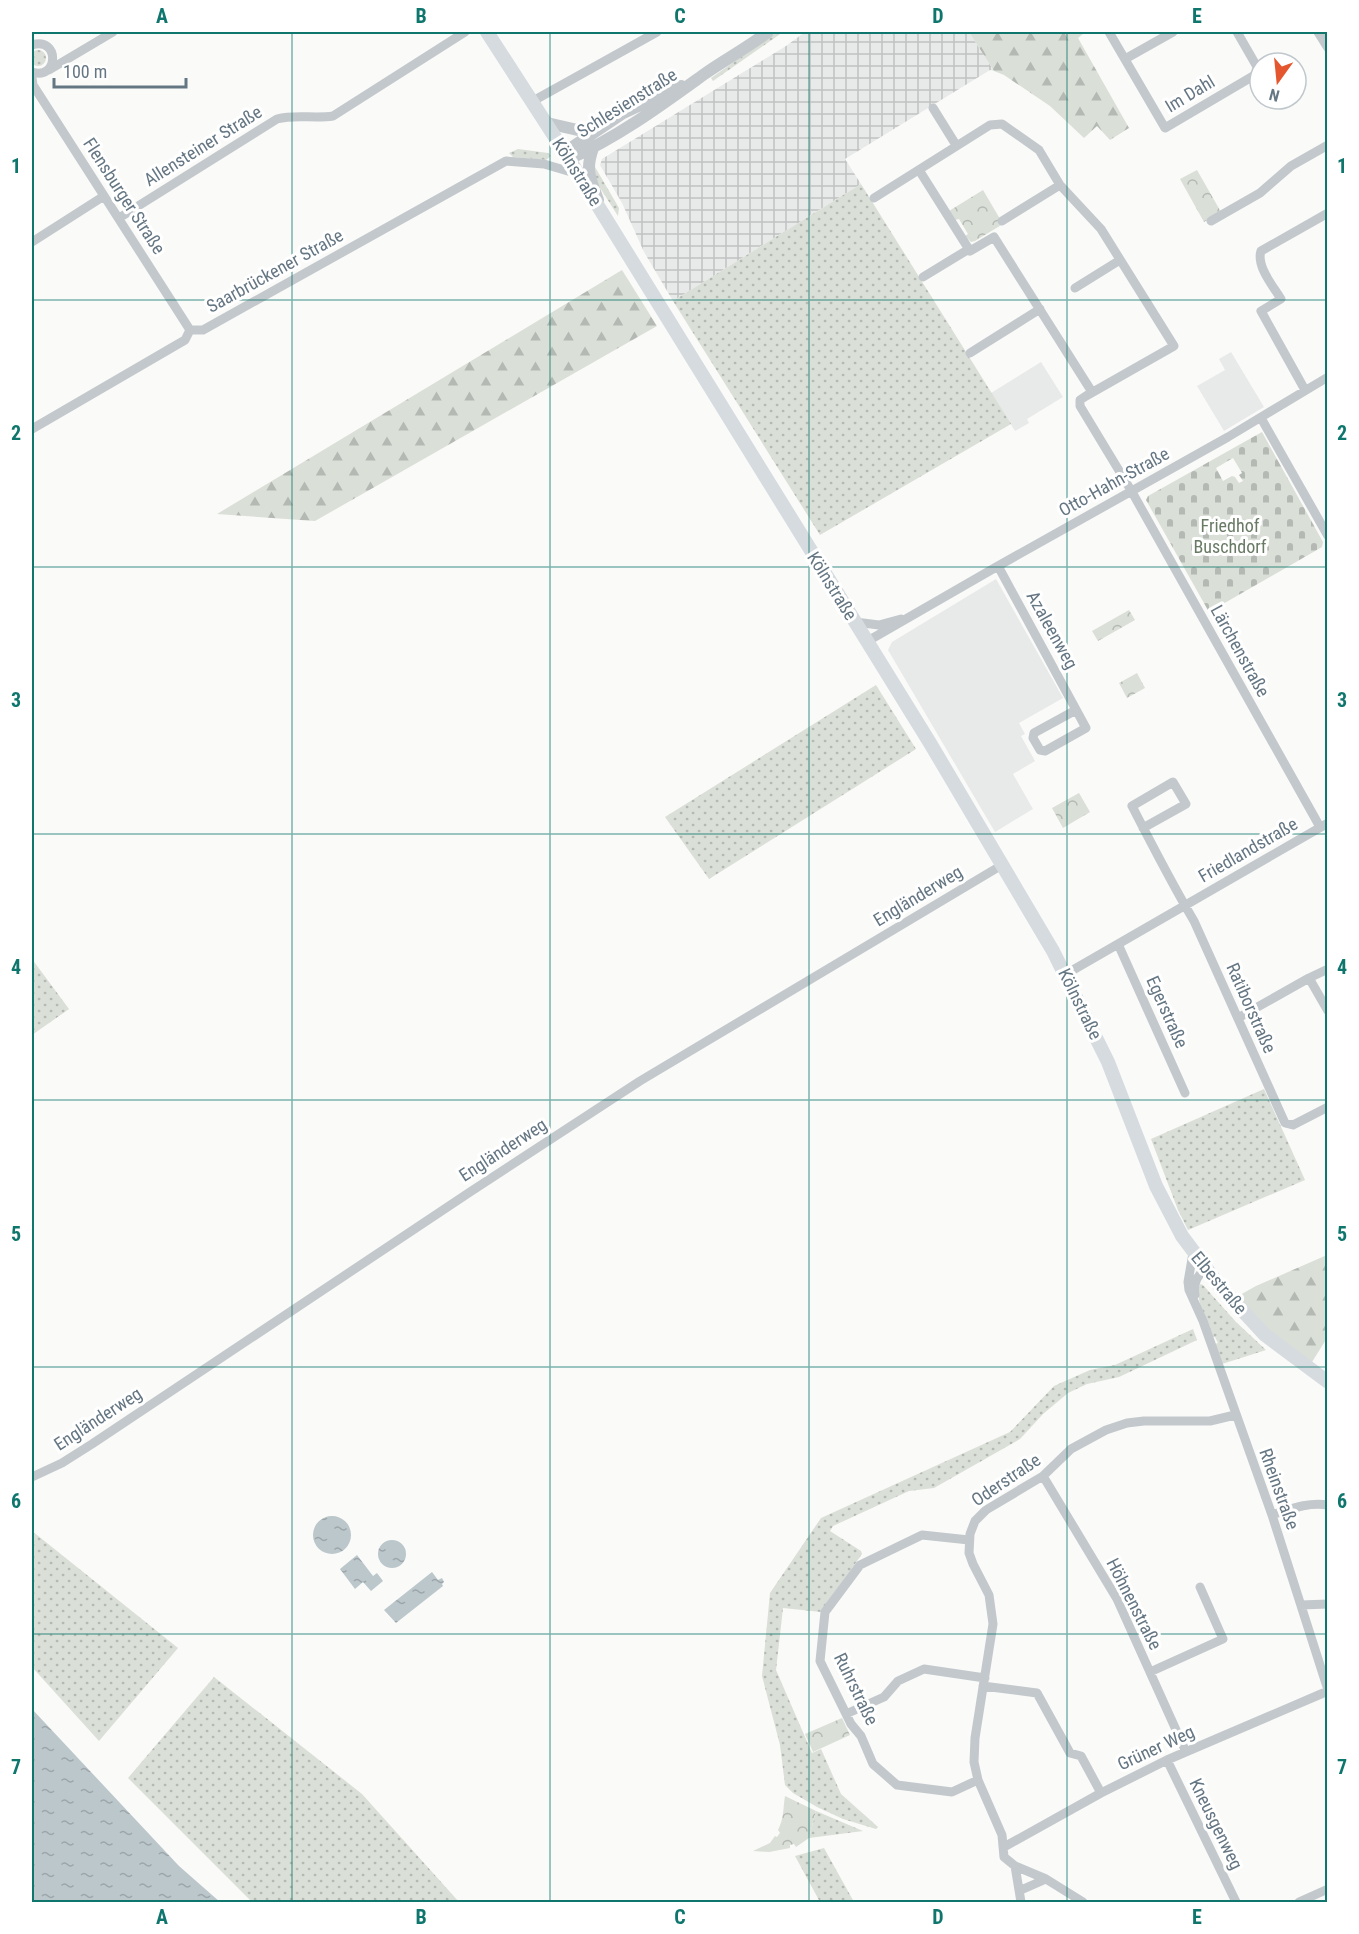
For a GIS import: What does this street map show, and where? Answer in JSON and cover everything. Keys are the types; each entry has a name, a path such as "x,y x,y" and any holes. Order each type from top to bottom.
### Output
{"main road":[{"name":"Kölnstraße","path":"487,32 567,155 1002,865 1066,975 1108,1062 1145,1157"},
{"name":"Elbestraße","path":"1145,1157 1161,1196 1193,1253 1205,1268 1265,1335 1328,1382"}],"street":[{"path":"36,32 34,44 44,44 53,56 49,70"},
{"path":"32,72 43,73 113,32"},
{"name":"Allensteiner Straße","path":"119,218 277,119 290,116 333,116 465,32"},
{"path":"533,101 657,32"},
{"name":"Schlesienstraße","path":"567,155 593,148 664,105 703,75 768,32"},
{"name":"Im Dahl","path":"1108,32 1165,128 1260,72 1237,32"},
{"path":"1125,59 1173,32"},
{"path":"1318,32 1328,48"},
{"name":"Schlesienstraße","path":"567,155 623,113 703,75"},
{"name":"Flensburger Straße","path":"32,78 33,85 190,330"},
{"path":"933,108 956,146"},
{"path":"547,123 582,131 623,113"},
{"path":"874,198 990,125 1002,124 1039,150 1060,185 1101,230 1174,346 1092,392 994,237 970,251 969,249 923,277"},
{"path":"1211,221 1260,193 1291,166 1328,145"},
{"path":"593,148 588,170 603,215"},
{"path":"544,164 567,155"},
{"name":"Saarbrückener Straße","path":"32,429 185,340 190,330 203,330 506,161 544,164 578,174"},
{"path":"919,170 969,249"},
{"path":"1002,220 1060,185"},
{"path":"32,242 104,196"},
{"path":"1305,390 1261,311 1281,299 1260,264 1259,255 1261,251 1328,213"},
{"path":"1075,288 1120,260"},
{"path":"970,353 1040,309"},
{"name":"Otto-Hahn-Straße","path":"867,642 1132,492 1328,376"},
{"name":"Lärchenstraße","path":"1092,392 1080,400 1080,406 1324,825"},
{"path":"1260,418 1328,536"},
{"name":"Azaleenweg","path":"998,566 1086,728 1045,751 1040,750 1033,738 1034,733 1076,710"},
{"name":"Otto-Hahn-Straße","path":"855,622 879,625 915,614"},
{"name":"Friedlandstraße","path":"1143,828 1186,804 1173,782 1132,806 1143,828 1185,905"},
{"name":"Friedlandstraße","path":"1066,975 1324,825"},
{"name":"Engländerweg","path":"32,1477 48,1471 82,1450 640,1081 1002,865"},
{"name":"Ratiborstraße","path":"1185,905 1284,1122 1293,1125 1328,1107"},
{"name":"Egerstraße","path":"1118,944 1185,1093"},
{"path":"1238,1018 1328,969"},
{"path":"1309,978 1328,1011"},
{"name":"Rheinstraße","path":"1193,1253 1188,1282 1190,1290 1272,1515 1328,1690"},
{"path":"1195,1300 1194,1286 1197,1277 1205,1268"},
{"name":"Oderstraße","path":"969,1540 975,1521 986,1510 1043,1476 1071,1449 1106,1430 1127,1423 1144,1421 1210,1421 1235,1415"},
{"name":"Höhnenstraße","path":"1043,1476 1117,1599 1186,1752"},
{"path":"1272,1515 1305,1504 1328,1505"},
{"name":"Ruhrstraße","path":"969,1540 922,1535 860,1565 825,1612 820,1661 851,1724 861,1736 873,1764 897,1785 952,1792 978,1780"},
{"path":"969,1540 973,1564 989,1595 993,1624 975,1738 974,1762 978,1780 1002,1835 1004,1857 1016,1866 1046,1880 1083,1902"},
{"path":"1150,1672 1223,1639 1200,1587"},
{"path":"1301,1605 1328,1604"},
{"path":"846,1714 884,1697 898,1680 924,1669 1037,1693 1070,1753 1081,1756 1101,1793"},
{"name":"Grüner Weg","path":"1004,1847 1101,1793 1167,1760 1328,1690"},
{"name":"Kneusgenweg","path":"1167,1760 1236,1902"},
{"path":"1016,1866 1022,1902"},
{"path":"1021,1890 1046,1880"},
{"path":"1299,1902 1328,1889"}],"shaded area":[{"path":"805,32 969,32 994,71 990,70 845,159 861,184 673,301 644,252 622,203 600,165 602,159"},
{"path":"1231,352 1264,407 1224,431 1197,386 1225,370 1219,359"},
{"path":"1041,362 1063,397 1027,419 1029,423 1015,431 991,393"},
{"path":"996,579 1063,698 1019,723 1025,734 1021,736 1035,761 1013,774 1033,809 995,832 888,650 892,642"}],"green space":[{"path":"777,32 783,32 713,81 711,78"},
{"path":"969,32 1082,32 1083,34 1078,38 1129,128 1110,140 1097,126 1084,138 1050,106 1004,75 994,71"},
{"path":"35,50 41,50 46,58 44,64 35,66 30,61 30,55"},
{"path":"518,149 548,153 551,156 546,160 513,157 509,153"},
{"path":"595,167 619,208 618,216 597,183"},
{"path":"1197,170 1221,212 1204,222 1180,179"},
{"path":"861,184 1011,424 820,535 673,301"},
{"path":"983,190 1003,224 971,242 965,236 968,234 959,219 955,220 949,211"},
{"path":"622,270 657,326 315,521 217,514"},
{"name":"Friedhof Buschdorf","path":"1262,432 1323,542 1322,547 1209,612 1146,500 1148,496","holes":["1233,458 1242,473 1239,475 1243,481 1239,483 1232,476 1223,481 1216,468"]},
{"path":"1129,610 1135,620 1098,641 1092,631"},
{"path":"1137,673 1145,688 1127,698 1119,683"},
{"path":"876,685 916,749 709,879 665,817"},
{"path":"1079,793 1090,812 1063,828 1052,808"},
{"path":"32,959 69,1009 32,1035"},
{"path":"1264,1089 1305,1180 1188,1230 1151,1139"},
{"path":"1327,1255 1327,1338 1312,1362 1271,1332 1238,1296"},
{"path":"1200,1284 1266,1350 1222,1364 1215,1344 1218,1343 1213,1337 1200,1303"},
{"path":"1193,1329 1197,1340 1119,1377 1087,1384 1068,1393 1043,1414 1020,1439 934,1488 909,1491 833,1526 830,1531 861,1551 862,1554 821,1612 783,1608 776,1670 812,1753 821,1749 841,1794 878,1827 876,1829 843,1819 793,1793 785,1785 780,1745 762,1676 770,1593 821,1518 1010,1432 1054,1386 1090,1370 1115,1365"},
{"path":"32,1531 178,1648 99,1741 32,1667"},
{"path":"214,1677 362,1794 459,1902 252,1902 128,1778"},
{"path":"842,1718 850,1735 813,1752 805,1734"},
{"path":"785,1796 816,1811 809,1838 796,1847 794,1844 790,1845 790,1848 769,1852 753,1851 770,1843 780,1833 778,1830"},
{"path":"816,1811 863,1831 809,1838"},
{"path":"824,1848 854,1902 820,1902 795,1856"}],"water":[{"path":"332,1516 345,1522 351,1535 345,1548 332,1554 319,1548 313,1535 319,1522"},
{"path":"392,1540 402,1544 406,1554 402,1564 392,1568 382,1564 378,1554 382,1544"},
{"path":"357,1555 373,1576 377,1573 383,1581 371,1591 363,1582 355,1589 340,1569"},
{"path":"432,1572 438,1580 442,1578 443,1586 396,1623 384,1610"},
{"path":"32,1709 179,1866 220,1902 32,1902"}]}
